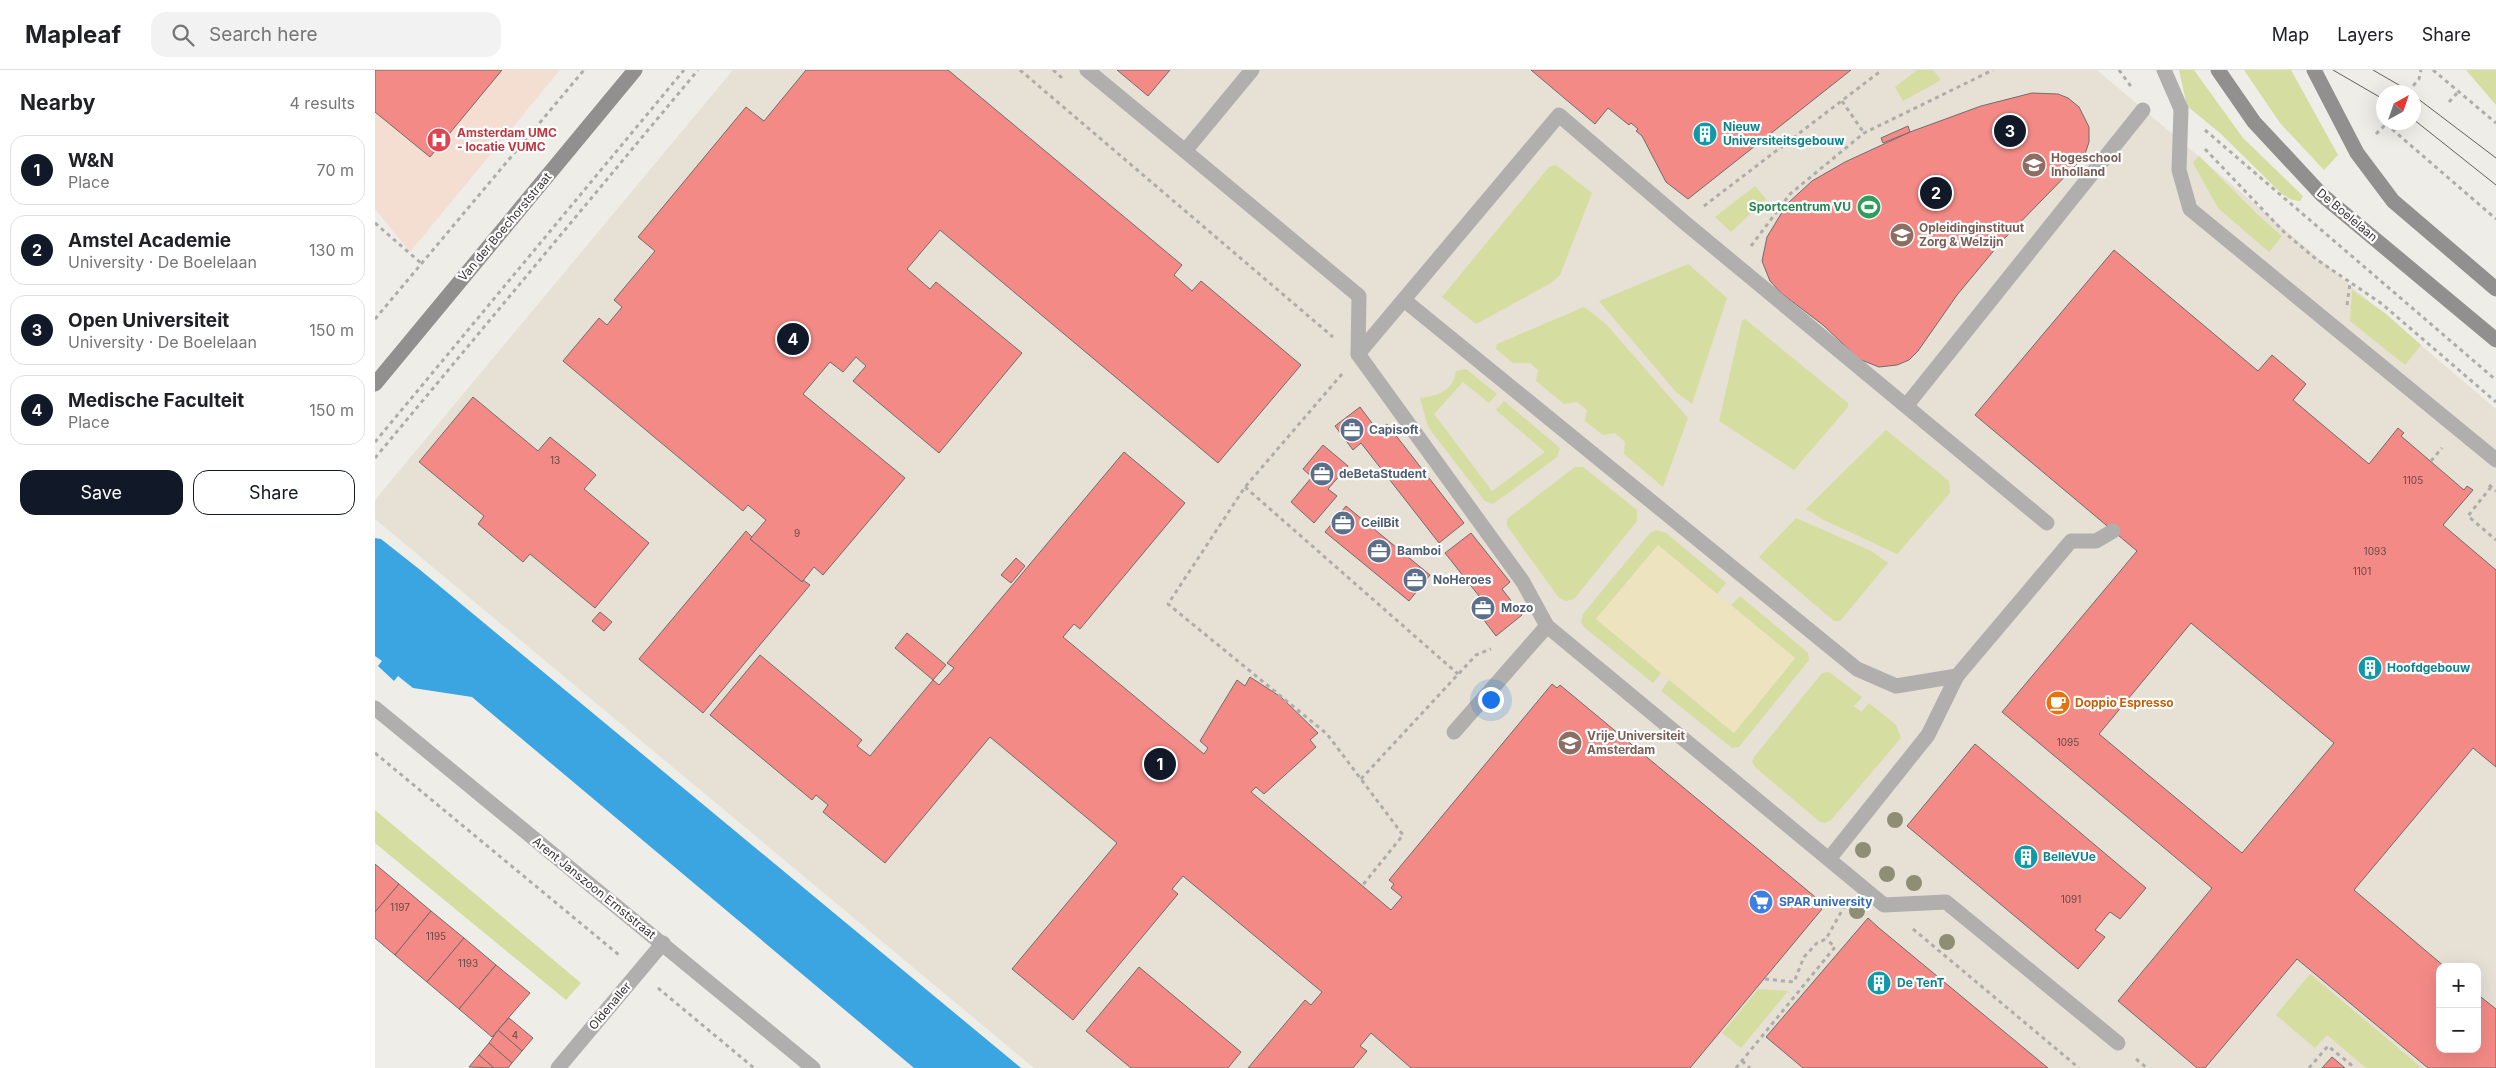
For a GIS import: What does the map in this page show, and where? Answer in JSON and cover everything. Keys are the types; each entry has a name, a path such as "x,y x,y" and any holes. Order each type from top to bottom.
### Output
{"main road":[{"name":"Van der Boechorststraat","path":"375,384 635,70"},
{"name":"De Boelelaan","path":"2218,70 2254,122 2322,195 2496,340"},
{"path":"2314,70 2357,152 2393,201 2496,288"}],"street":[{"path":"1087,70 1359,296 1358,354 1523,582 1547,626 1884,905 1946,902 2118,1043"},
{"path":"1185,151 1251,70"},
{"path":"2164,70 2181,109 2179,170 2190,209 2496,460"},
{"path":"1906,406 2143,110"},
{"path":"1358,354 1559,115 1684,222 2047,523"},
{"path":"1404,300 1857,669 1896,686 1957,676"},
{"path":"1829,860 1928,735 1957,676 2066,536 2096,541 2113,531"},
{"path":"1454,732 1547,626"},
{"name":"Arent Janszoon Ernststraat","path":"375,708 607,901 663,943 813,1068"},
{"name":"Oldenaller","path":"558,1068 663,943"}],"path":[{"path":"375,319 584,70"},
{"path":"375,442 684,70"},
{"path":"375,458 698,70"},
{"path":"1020,70 1327,333 1358,354 1245,487 1168,604 1327,734 1403,835 1362,886"},
{"path":"1684,222 1882,70"},
{"path":"1737,266 1790,194 1864,133 1993,70"},
{"path":"2119,70 2135,93"},
{"path":"2414,85 2419,79 2421,70"},
{"path":"2433,70 2496,122"},
{"path":"2449,102 2459,91"},
{"path":"1842,101 1864,133"},
{"path":"2181,109 2304,217 2496,380"},
{"path":"2393,130 2496,219"},
{"path":"2181,131 2205,148 2285,233 2316,259 2382,304 2496,402"},
{"path":"375,223 422,264"},
{"path":"2431,461 2443,447"},
{"path":"1245,487 1458,674"},
{"path":"2491,488 2468,516 2496,540"},
{"path":"1361,779 1476,655 1500,645"},
{"path":"375,753 754,1068"},
{"path":"1765,979 1794,982 1805,957 1817,943 1826,939 1858,883"},
{"path":"1884,905 2079,1068"},
{"path":"1736,1068 1835,947 1826,939"},
{"path":"2309,1068 2328,1046 2355,1068"},
{"path":"1742,1061 1750,1068"}],"shaded area":[{"name":"Amsterdam UMC - locatie VUMC","path":"375,70 560,70 410,252 375,209"},
{"name":"Vrije Universiteit Amsterdam","path":"733,70 2097,70 2496,409 2496,1068 1034,1068 375,519 375,500"}],"green space":[{"path":"1917,70 1933,70 1941,80 1903,101 1895,87"},
{"path":"2179,70 2194,70 2243,138 2303,196 2300,201 2292,200 2282,194 2220,133 2187,106"},
{"path":"2244,70 2291,70 2338,155 2324,170 2280,123"},
{"path":"2466,70 2496,70 2496,105"},
{"path":"2199,156 2258,215 2282,236 2269,252 2218,208 2193,163"},
{"path":"1556,165 1592,193 1560,275 1551,283 1476,324 1442,297 1549,167"},
{"path":"1755,186 1766,199 1731,232 1715,217"},
{"path":"1688,264 1727,298 1692,404 1676,392 1599,301"},
{"path":"2352,290 2385,313 2421,345 2405,365 2350,321"},
{"path":"1584,307 1606,324 1688,418 1663,487 1624,454 1625,442 1615,433 1603,435 1585,421 1587,410 1577,402 1564,404 1536,381 1538,370 1530,363 1513,363 1496,349 1497,344"},
{"path":"1745,319 1848,403 1848,407 1794,470 1719,421 1742,321"},
{"path":"1466,369 1497,394 1489,403 1463,382 1434,414 1492,491 1545,452 1496,410 1504,401 1560,448 1557,457 1493,504 1485,501 1428,427 1420,398 1433,396 1444,391 1452,383 1456,371"},
{"path":"1886,430 1949,481 1950,493 1897,554 1822,519 1806,509"},
{"path":"1575,467 1583,467 1637,510 1637,521 1574,599 1566,601 1559,598 1507,526 1507,519"},
{"path":"1796,518 1871,551 1888,563 1840,621 1834,621 1759,557"},
{"path":"1656,530 1666,533 1726,583 1717,594 1658,545 1596,619 1661,673 1653,683 1584,627 1581,622 1583,614 1650,533"},
{"path":"1740,596 1808,653 1809,660 1739,747 1732,748 1661,691 1669,680 1734,733 1795,658 1731,605"},
{"path":"1829,672 1862,697 1854,706 1861,712 1869,703 1896,725 1901,738 1831,820 1825,823 1820,822 1756,768 1752,762 1754,757 1822,673"},
{"path":"375,810 581,983 566,1000 375,843"},
{"path":"2310,974 2422,1068 2366,1068 2327,1035 2315,1048 2276,1015"},
{"path":"1758,989 1788,991 1741,1048 1722,1033"}],"sand":[{"path":"1658,545 1795,658 1734,733 1596,619"}],"water":[{"path":"375,538 381,539 419,569 1021,1068 914,1068 472,697 413,688 398,676 394,681 378,666 382,661 375,656"}],"building":[{"path":"375,70 502,70 430,157 375,112"},
{"path":"806,70 948,70 1182,265 1174,275 1192,291 1201,281 1301,365 1218,463 940,230 907,269 930,289 936,282 1022,353 939,453 853,381 866,366 856,357 843,372 830,362 803,394 905,478 823,575 814,567 802,582 750,539 766,520 748,505 743,511 563,361 599,318 607,325 622,307 614,300 655,251 638,237 746,107 764,121"},
{"path":"1117,70 1170,70 1148,96"},
{"name":"Nieuw Universiteitsgebouw","path":"1531,70 1851,70 1688,199 1666,182 1642,136 1636,131 1638,129 1631,123 1629,125 1608,108 1595,124"},
{"path":"2032,93 2058,94 2068,98 2079,107 2089,127 2089,142 2084,157 2001,242 1957,295 1918,351 1909,360 1897,365 1879,367 1859,359 1823,325 1781,293 1770,281 1762,261 1767,237 1787,204 1812,181 1845,162 1910,132 1981,106"},
{"path":"1908,126 1910,132 1883,143 1881,138"},
{"name":"Hoofdgebouw","path":"2114,250 2258,371 2272,355 2306,384 2293,400 2369,464 2398,428 2404,433 2401,436 2464,490 2467,486 2473,490 2443,525 2496,570 2496,767 2473,748 2354,890 2440,963 2436,963 2436,1053 2481,1053 2481,997 2496,1009 2496,1068 2428,1068 2297,959 2205,1068 2197,1068 2118,1001 2212,888 2002,712 2137,551 1975,415","holes":["2191,623 2334,743 2242,853 2099,734"]},
{"path":"473,397 538,451 550,437 594,473 596,475 584,489 649,543 595,608 530,554 523,562 478,524 484,516 419,462"},
{"path":"1360,407 1378,431 1387,424 1464,523 1439,543 1361,443 1353,450 1335,426"},
{"path":"1323,445 1348,466 1328,489 1337,496 1314,523 1291,502 1312,477 1303,469"},
{"path":"1124,452 1185,503 1080,629 1074,624 1063,637 1204,754 1208,748 1200,741 1237,680 1245,686 1250,677 1281,697 1318,733 1310,740 1316,747 1264,794 1256,787 1251,792 1391,910 1402,897 1391,888 1394,884 1389,880 1552,684 1557,688 1560,685 1820,901 1817,905 1822,909 1690,1068 1411,1068 1371,1033 1360,1046 1367,1051 1353,1068 1248,1068 1305,1000 1311,1005 1322,992 1183,876 1172,889 1178,894 1073,1020 1012,969 1117,843 990,737 885,863 823,812 828,805 816,795 812,800 710,715 760,655 862,740 857,746 870,756 933,680 939,685 954,668 947,663"},
{"path":"1346,506 1430,575 1409,601 1325,532"},
{"path":"746,531 752,537 750,539 802,582 803,580 810,585 703,713 639,659"},
{"path":"1471,533 1510,582 1502,589 1522,615 1496,636 1474,607 1483,601 1445,553"},
{"path":"1016,558 1025,566 1011,583 1001,575"},
{"path":"600,612 612,622 604,631 592,621"},
{"path":"907,633 946,665 933,680 895,648"},
{"name":"BelleVUe","path":"1975,744 2146,888 2120,919 2110,912 2104,919 2095,930 2105,937 2078,969 1907,826"},
{"path":"375,864 399,884 375,912"},
{"path":"399,884 431,911 395,955 375,938 375,912"},
{"path":"431,911 464,938 427,982 395,955"},
{"name":"De TenT","path":"1868,918 2048,1068 1803,1068 1766,1037"},
{"path":"464,938 496,965 459,1009 427,982"},
{"path":"496,965 530,993 492,1037 459,1009"},
{"path":"1139,967 1241,1052 1228,1068 1131,1068 1086,1031"},
{"path":"509,1018 533,1038 522,1051 498,1030"},
{"path":"498,1030 522,1051 512,1063 489,1043"},
{"path":"489,1043 512,1063 508,1068 494,1068 479,1055"},
{"path":"479,1055 494,1068 469,1067"},
{"path":"2332,1057 2345,1068 2322,1068"}],"tram line":[{"path":"2333,70 2376,95"},
{"path":"2373,70 2399,85"},
{"path":"2421,101 2496,158"},
{"path":"2421,125 2496,185"}],"place":[{"name":"Open Universiteit","path":"2010,131"},
{"name":"Nieuw Universiteitsgebouw","path":"1705,134"},
{"name":"Amsterdam UMC - locatie VUMC","path":"439,140"},
{"name":"Hogeschool Inholland","path":"2034,165"},
{"name":"Amstel Academie","path":"1936,193"},
{"name":"Sportcentrum VU","path":"1869,207"},
{"name":"Opleidinginstituut Zorg & Welzijn","path":"1902,235"},
{"name":"Medische Faculteit","path":"793,339"},
{"name":"Capisoft","path":"1352,430"},
{"name":"deBetaStudent","path":"1322,474"},
{"name":"CeilBit","path":"1343,523"},
{"name":"Bamboi","path":"1379,551"},
{"name":"NoHeroes","path":"1415,580"},
{"name":"Mozo","path":"1483,608"},
{"name":"Hoofdgebouw","path":"2370,668"},
{"name":"Doppio Espresso","path":"2058,703"},
{"name":"Vrije Universiteit Amsterdam","path":"1570,743"},
{"name":"W&N","path":"1160,764"},
{"name":"BelleVUe","path":"2026,857"},
{"name":"SPAR university","path":"1761,902"},
{"name":"De TenT","path":"1879,983"}]}
